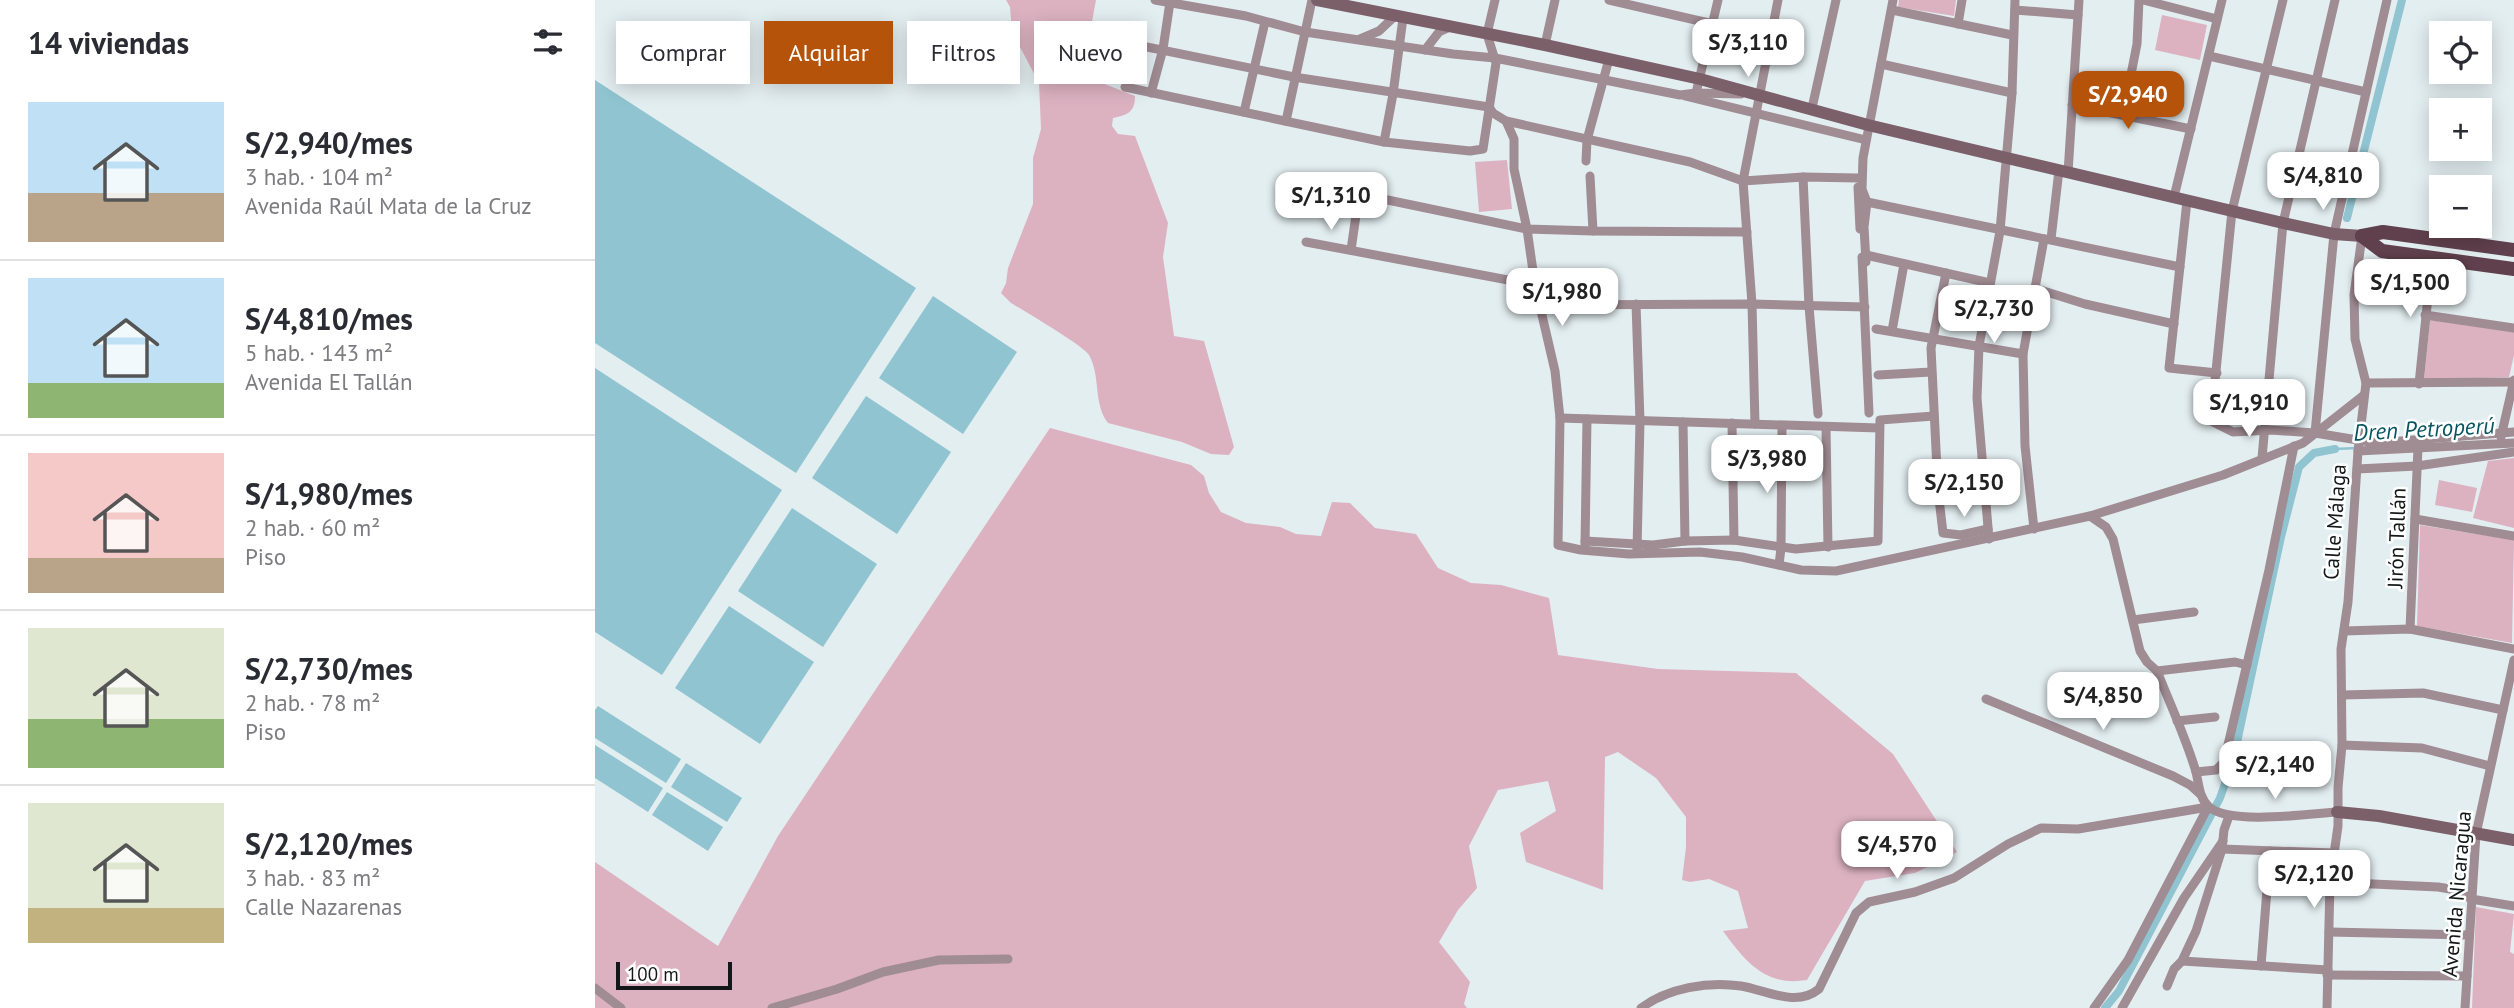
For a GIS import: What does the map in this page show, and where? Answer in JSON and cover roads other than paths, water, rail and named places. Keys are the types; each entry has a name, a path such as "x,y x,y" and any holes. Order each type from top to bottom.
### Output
{"main road":[{"path":"2362,236 2383,232 2514,250"},
{"path":"2362,236 2382,251 2514,269"}],"street":[{"path":"1155,0 1246,16 1305,32 1495,58 1603,78 1866,140"},
{"path":"1286,121 1294,77 1314,0 1382,6 1399,17 1700,79 1868,125 2063,172 2334,234 2362,236"},
{"path":"1125,87 1384,142 1470,151 1483,149 1496,63 1487,34 1495,0"},
{"path":"1545,45 1555,0"},
{"path":"1609,0 1713,24"},
{"path":"1696,93 1718,0"},
{"path":"1755,424 1752,304 1742,181 1778,0"},
{"path":"1812,108 1836,0"},
{"path":"1958,24 1962,0"},
{"path":"2034,529 2025,446 2022,354 2034,288 2063,172 2072,104 2079,0"},
{"path":"2123,115 2137,44 2141,0 2217,19"},
{"path":"2217,373 2169,368 2180,267 2181,199 2191,129 2222,0"},
{"path":"2283,0 2232,211 2211,421 2233,432 2264,430 2315,433 2358,446 2418,448 2514,443"},
{"path":"2262,458 2283,223 2335,0"},
{"path":"2315,433 2334,234 2387,0"},
{"path":"1151,93 1163,49 1170,2"},
{"path":"1869,413 1858,178 1893,5 1958,24 2012,35"},
{"path":"1988,534 1977,398 1979,346 2000,231 2012,93 2015,5 2078,15"},
{"path":"1358,39 1379,31 1399,17"},
{"path":"1384,142 1399,45 1399,17"},
{"path":"1244,112 1265,22"},
{"path":"1425,50 1439,32 1450,27"},
{"path":"1147,46 1294,77 1489,107 1506,121 1690,162 1742,181 1803,177 1858,178"},
{"path":"2209,56 2366,92"},
{"path":"1586,161 1587,140 1609,59"},
{"path":"1881,64 2012,93"},
{"path":"1680,95 1760,94"},
{"path":"2072,104 2191,129"},
{"path":"1506,121 1514,139 1514,169 1527,229 1535,285 1553,359 1560,418 1558,545 1700,552 1742,556 1801,570 1836,571 1988,534"},
{"path":"1863,158 1862,189 1867,202 1864,227 1866,258 1990,283"},
{"path":"1590,176 1593,231"},
{"path":"1803,177 1809,306 1818,414"},
{"path":"1351,250 1359,194 1527,229 1747,232"},
{"path":"1867,202 2180,267"},
{"name":"Calle Málaga","path":"2327,1008 2330,882 2338,827 2342,745 2341,649 2366,383 2355,339 2354,295 2362,236"},
{"path":"1306,242 1535,285"},
{"path":"2419,384 2431,258"},
{"path":"1892,331 1904,264"},
{"path":"1946,273 1932,338 1931,372 1943,533 1988,534 2034,529 2108,511 2223,475 2294,446 2364,395"},
{"path":"2034,288 2085,304 2174,324"},
{"path":"1636,304 1640,421 1637,550"},
{"path":"1540,305 1752,304 1865,307"},
{"path":"2425,316 2514,328"},
{"path":"1876,329 2022,354"},
{"path":"1878,375 1931,372"},
{"path":"2366,383 2514,381 2500,444"},
{"path":"1637,550 1685,541 1734,540 1781,548 1828,547 1878,541 1880,420 1934,416"},
{"path":"1560,418 1879,428"},
{"path":"1585,546 1587,419"},
{"path":"1683,422 1685,541"},
{"path":"1732,423 1734,540"},
{"path":"1779,565 1782,426"},
{"path":"1826,427 1828,547"},
{"path":"2358,446 2514,432"},
{"path":"2172,776 2216,770 2224,762 2294,446"},
{"name":"Jirón Tallán","path":"2410,629 2418,448"},
{"path":"2357,469 2417,466 2514,452"},
{"path":"2108,511 2140,651 2157,671 2195,771 2200,794"},
{"path":"2090,516 2106,527 2113,539"},
{"path":"2415,519 2514,536"},
{"path":"2133,620 2194,612"},
{"path":"2344,631 2410,629 2514,649"},
{"name":"Avenida Nicaragua","path":"2465,1008 2476,834 2514,660"},
{"path":"2157,671 2226,662 2247,665"},
{"path":"2342,695 2423,694 2503,710"},
{"path":"1986,699 2172,776 2190,785 2209,807 2229,816 2337,812 2379,816 2514,840"},
{"path":"2177,721 2215,717"},
{"path":"2342,745 2422,748 2490,766"},
{"path":"1641,1008 1678,990 1713,985 1743,986 1791,998 1808,997 1819,989 1856,913 1869,902 1915,892 1954,877 2008,844 2041,828 2078,829 2209,807"},
{"path":"2094,1008 2128,960 2209,807"},
{"path":"2167,986 2196,931 2229,816"},
{"path":"2222,845 2270,852 2333,853"},
{"path":"2122,1008 2184,898 2222,845"},
{"path":"2261,966 2270,852"},
{"path":"2330,882 2438,887 2456,890 2471,899 2514,906"},
{"path":"2329,932 2469,935"},
{"path":"772,1008 883,972 927,962 1008,959"},
{"path":"2182,961 2327,973 2467,976"},
{"path":"595,988 621,1008"}],"water":[{"path":"595,80 916,288 796,473 595,343"},
{"path":"933,296 1017,352 963,434 879,378"},
{"path":"595,368 782,490 662,675 595,632"},
{"path":"866,396 951,452 897,534 812,478"},
{"path":"792,508 877,564 823,647 738,591"},
{"path":"729,606 814,662 760,744 675,688"},
{"path":"598,706 681,759 666,783 595,738 595,710"},
{"path":"595,745 663,788 648,812 595,778"},
{"path":"686,763 742,798 727,822 671,787"},
{"path":"667,792 723,827 708,851 652,815"}],"waterway":[{"path":"2347,218 2402,0"},
{"name":"Dren Petroperú","path":"2335,449 2357,448"},
{"path":"2105,1008 2119,991 2220,798 2233,761 2281,537 2299,467 2314,453 2335,449"}]}
